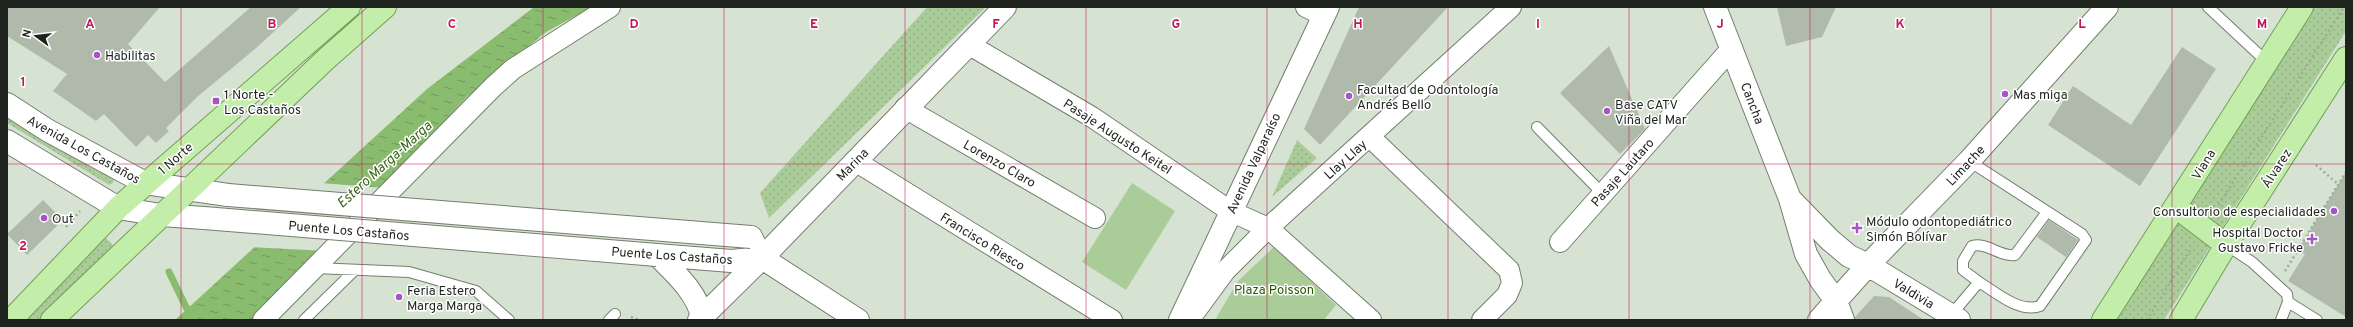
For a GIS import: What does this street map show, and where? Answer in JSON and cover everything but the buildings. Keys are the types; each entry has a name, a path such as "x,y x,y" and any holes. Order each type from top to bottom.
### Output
{"main road":[{"name":"1 Norte","path":"11,320 118,208 349,7"},
{"path":"52,320 330,55 385,7"},
{"name":"Marina","path":"702,319 1005,7"},
{"name":"Cancha","path":"1715,7 1790,199 1806,254 1839,311"},
{"name":"Limache","path":"1819,320 1839,311 1868,265 1969,162 2107,7"},
{"name":"Viana","path":"2104,320 2302,7"},
{"name":"Avenida Valparaíso","path":"1180,320 1319,10"},
{"name":"Álvarez","path":"2182,320 2226,245 2346,58"},
{"name":"Avenida Los Castaños","path":"7,104 47,130 145,184 187,190"},
{"path":"7,141 118,208 161,215"},
{"name":"Puente Los Castaños","path":"161,215 730,261 762,258 751,237 228,195 187,190"},
{"name":"Cancha","path":"1790,199 1838,247 1849,256 1868,265"},
{"path":"2176,207 2226,245"},
{"path":"657,255 685,284 692,294 702,319"},
{"path":"762,258 858,320"},
{"name":"Valdivia","path":"1868,265 1955,317"}],"street":[{"path":"263,320 492,87 514,69 610,7"},
{"name":"Llay Llay","path":"1189,320 1225,271 1268,228 1511,7"},
{"name":"Pasaje Augusto Keitel","path":"968,44 1092,117 1230,211 1268,228 1371,320"},
{"name":"Pasaje Lautaro","path":"1560,242 1732,48"},
{"name":"Lorenzo Claro","path":"906,108 1095,218"},
{"path":"1370,136 1509,270 1512,283 1507,295 1482,320"},
{"name":"Francisco Riesco","path":"855,161 1112,320"}],"lane":[{"path":"2208,7 2268,62"},
{"path":"1537,127 1603,194"},
{"path":"1969,162 2082,234 2086,240 2040,306 2032,309 2022,307 1979,282 1963,270 1963,261 1972,246 1978,244 2009,256 2015,255 2047,212"},
{"path":"2226,245 2252,262 2277,283 2287,294 2288,302 2281,320"},
{"path":"315,268 409,272 476,291 509,320"},
{"path":"304,320 355,270"},
{"path":"1955,317 1979,282"},
{"path":"2288,302 2317,320"}],"path":[{"path":"2147,320 2344,7"},
{"path":"2316,165 2338,184"},
{"path":"2277,283 2346,172"}],"green space":[{"path":"927,7 986,7 769,218 760,193"},
{"path":"2314,7 2346,7 2346,31 2164,320 2115,320"},
{"path":"7,113 114,179 113,183 109,185 7,123"},
{"path":"1297,140 1317,158 1272,197"},
{"path":"1132,183 1175,211 1126,290 1082,262"},
{"path":"105,237 113,245 41,320 28,320"},
{"name":"Plaza Poisson","path":"1274,247 1336,305 1324,320 1215,320 1238,281"}],"water":[{"name":"Estero Marga-Marga","path":"534,7 592,7 546,32 467,97 300,275 255,320 175,320 427,89"}],"pier":[{"path":"321,183 385,188 326,251 251,247"}],"waterway":[{"path":"169,272 186,307 195,320"}],"place":[{"name":"Habilitas","path":"97,55"},
{"name":"Mas miga","path":"2005,94"},
{"name":"Facultad de Odontología Andrés Bello","path":"1349,96"},
{"name":"1 Norte - Los Castaños","path":"216,101"},
{"name":"Base CATV Viña del Mar","path":"1607,111"},
{"name":"Consultorio de especialidades","path":"2334,211"},
{"name":"Out","path":"44,218"},
{"name":"Módulo odontopediátrico Simón Bolívar","path":"1857,228"},
{"name":"Hospital Doctor Gustavo Fricke","path":"2312,239"},
{"name":"Feria Estero Marga Marga","path":"399,297"}]}
